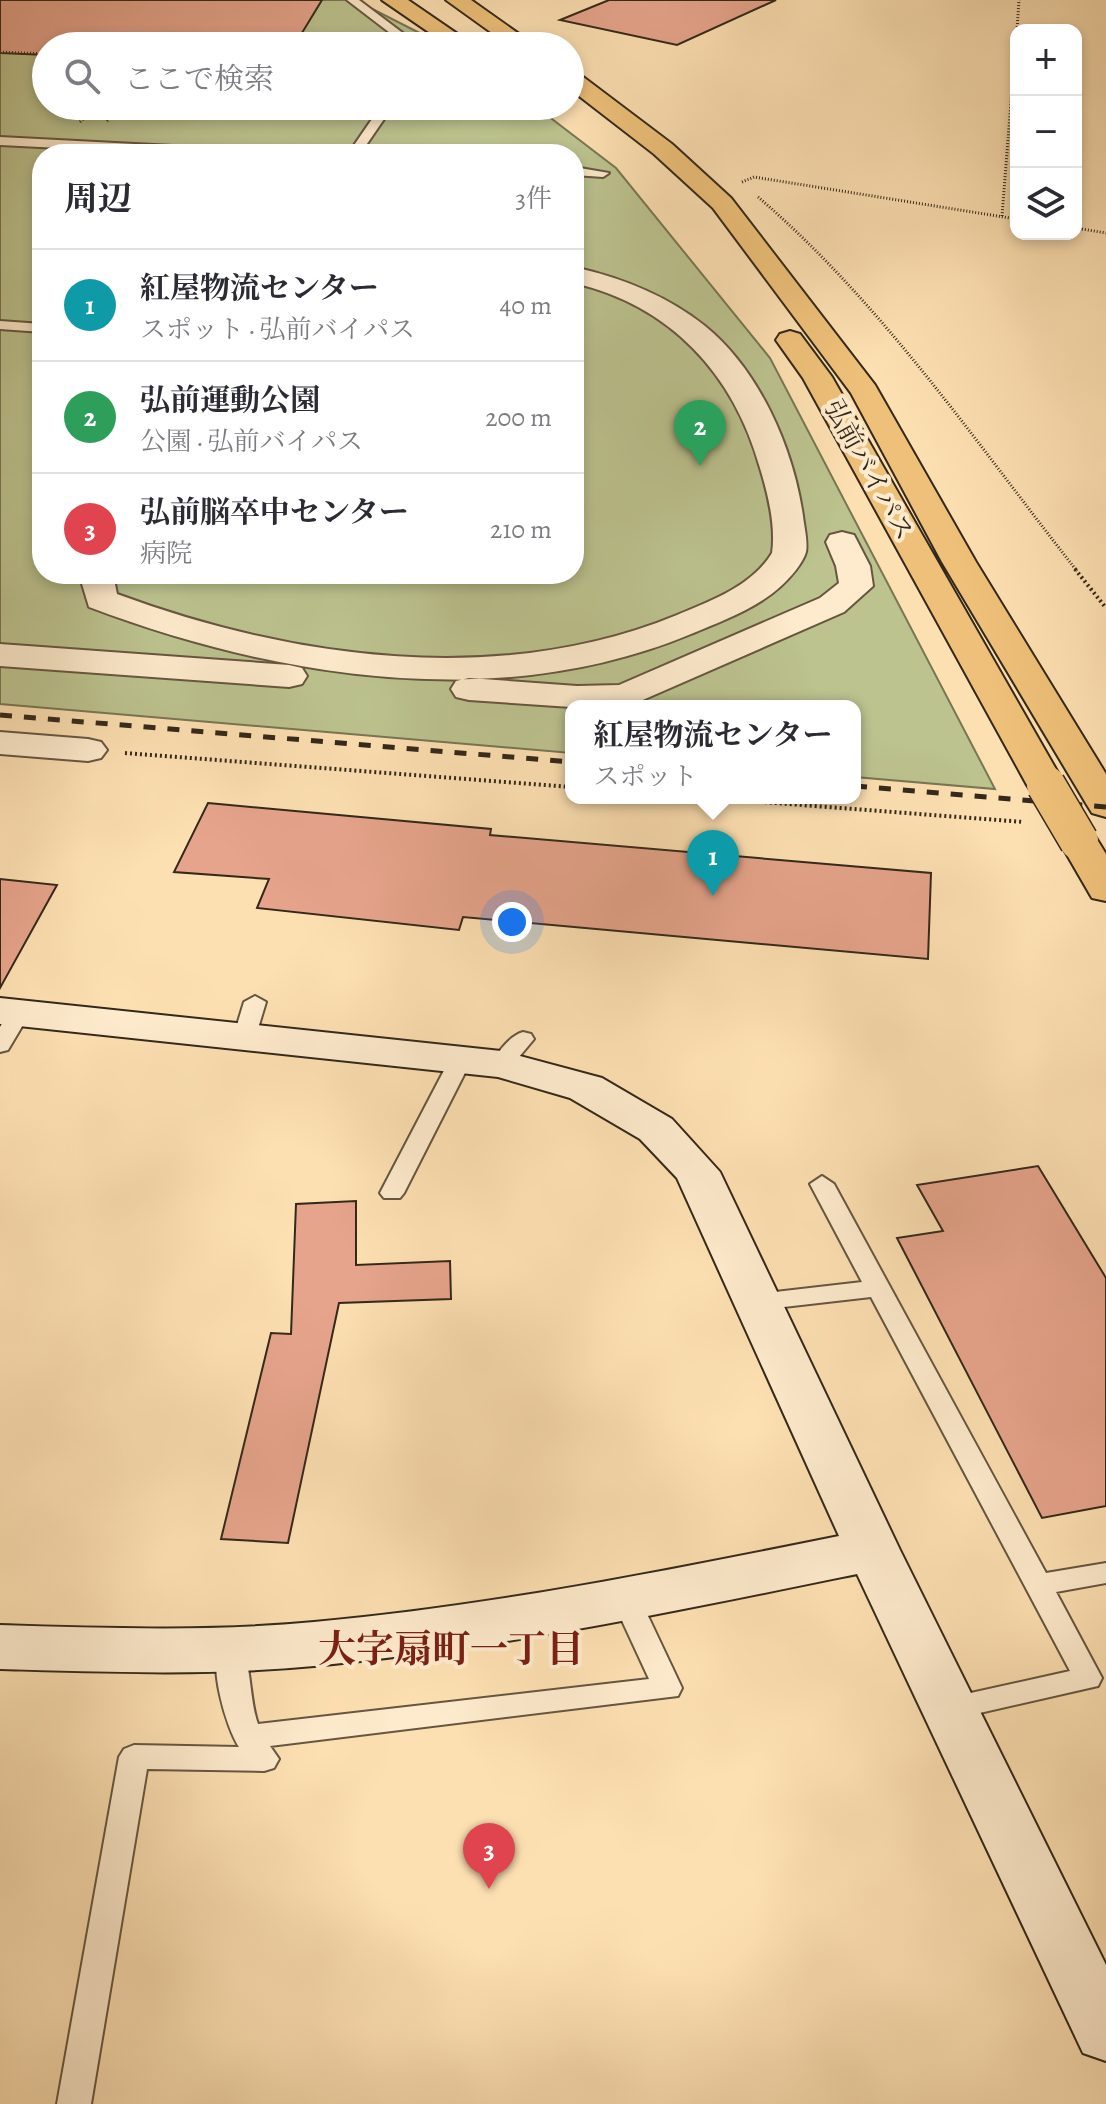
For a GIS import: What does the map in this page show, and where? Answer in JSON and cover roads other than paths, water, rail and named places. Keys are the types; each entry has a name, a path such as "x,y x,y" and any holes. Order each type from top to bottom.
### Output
{"highway":[{"path":"393,0 442,32"},
{"path":"428,0 476,32"},
{"path":"457,0 516,32"},
{"path":"488,0 523,32"},
{"path":"584,70 608,90 663,149"},
{"name":"弘前バイパス","path":"584,89 663,149 722,203 865,391 959,562 1101,796"},
{"name":"弘前バイパス","path":"584,111 707,230 817,377 1106,889"}],"street":[{"path":"98,584 101,600 149,621 244,644 339,662 442,668 529,663 623,648 673,634 740,599 774,574 790,552 786,508 763,433 711,347 636,295 601,280 584,277"},
{"path":"0,655 577,697 625,696 832,605 856,586 853,566 842,542"},
{"path":"35,658 54,621"},
{"path":"673,634 710,660"},
{"path":"0,743 88,750"},
{"path":"6,1023 250,1019 495,1054 586,1088 656,1129 697,1172 873,1550 1106,2032"},
{"path":"0,1647 230,1650 401,1636 534,1617 873,1550"}],"lane":[{"path":"352,0 395,32"},
{"path":"361,144 377,120"},
{"path":"0,141 47,144"},
{"path":"584,172 603,173"},
{"path":"0,325 32,327"},
{"path":"392,1193 495,1054"},
{"path":"822,1184 1088,1678 949,1708"},
{"path":"758,1302 878,1288"},
{"path":"1039,1585 1106,1573"},
{"path":"248,1737 668,1688 626,1599"},
{"path":"74,2104 134,1757 264,1759 248,1737 232,1679 230,1650"}],"railway":[{"path":"0,715 565,762"},
{"path":"861,787 1106,807"}],"place":[{"name":"弘前運動公園","path":"700,466"},
{"name":"紅屋物流センター","path":"713,896"},
{"name":"弘前脳卒中センター","path":"489,1889"}],"district":[{"name":"大字扇町一丁目","path":"451,1649"}]}
